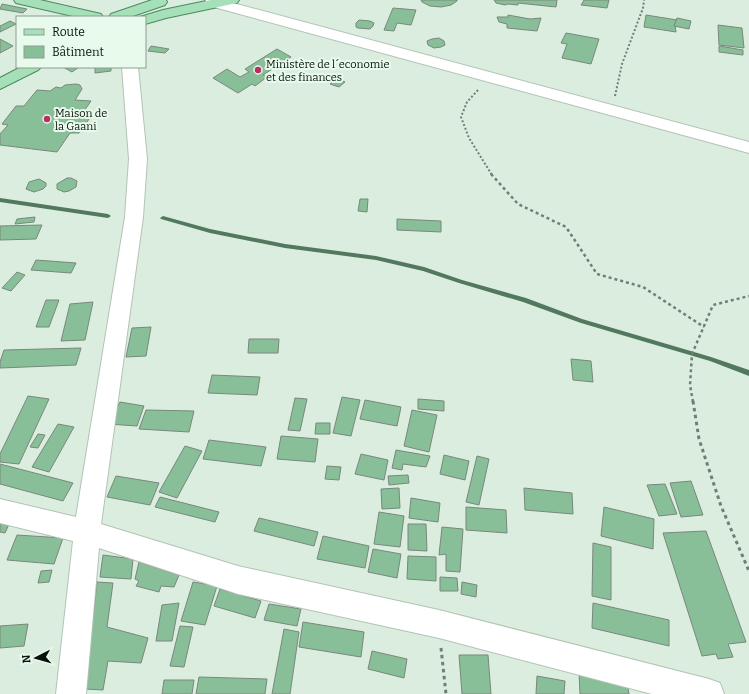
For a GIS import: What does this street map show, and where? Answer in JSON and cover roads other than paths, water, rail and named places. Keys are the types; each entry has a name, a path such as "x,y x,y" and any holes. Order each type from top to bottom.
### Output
{"main road":[{"path":"21,0 92,16"},
{"path":"119,16 154,2 169,0"},
{"path":"146,20 163,14 221,1"},
{"path":"0,84 31,68"}],"street":[{"path":"221,1 490,78 749,148"},
{"path":"71,694 87,532 134,217 138,159 130,68"},
{"path":"0,511 87,532 238,580 439,624 709,694"}],"waterway":[{"path":"0,200 108,216"},
{"path":"163,218 210,231 285,246 376,258 424,269 461,282 524,300 581,321 711,359 749,373"}],"place":[{"name":"Ministère de l´economie et des finances","path":"258,70"},
{"name":"Maison de la Gaani","path":"47,119"}]}
